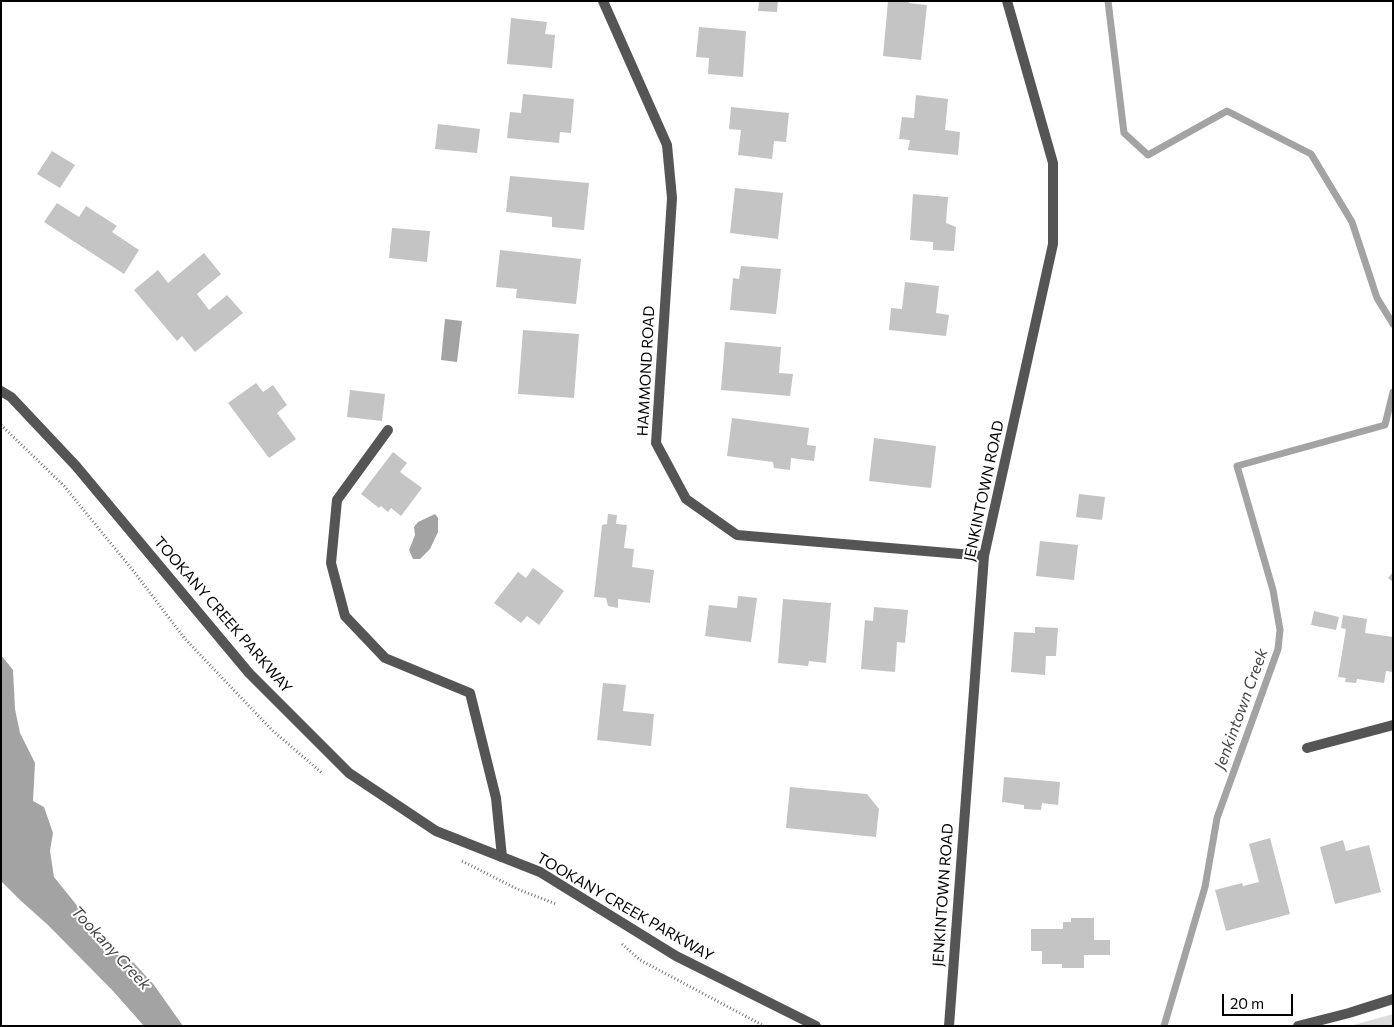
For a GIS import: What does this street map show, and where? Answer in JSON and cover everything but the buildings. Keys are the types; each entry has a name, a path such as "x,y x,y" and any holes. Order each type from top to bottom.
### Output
{"street":[{"name":"HAMMOND ROAD","path":"604,1 667,145 672,198 656,443 686,500 737,535 984,556"},
{"name":"JENKINTOWN ROAD","path":"949,1026 984,556 1052,244 1053,163 1007,1"},
{"name":"TOOKANY CREEK PARKWAY","path":"1,391 11,397 76,466 249,673 349,772 436,831 540,872 676,956 816,1026"},
{"path":"388,430 338,500 331,563 345,616 385,658 470,693 496,798 502,857"},
{"path":"1307,748 1393,724"},
{"path":"1298,1026 1393,999"}],"shaded area":[{"path":"445,319 462,321 457,362 441,360"},
{"path":"435,514 438,518 438,532 430,549 420,559 413,559 409,550 415,535 414,527 418,522"},
{"path":"1,655 13,670 15,709 20,733 35,763 33,801 44,807 53,833 50,851 54,877 75,903 97,936 117,954 134,963 154,985 183,1026 144,1026 113,991 48,925 1,881"},
{"path":"1393,1014 1393,1026 1350,1026"}],"waterway":[{"name":"Jenkintown Creek","path":"1108,1 1124,133 1148,155 1227,111 1311,154 1352,222 1377,298 1393,324"},
{"name":"Jenkintown Creek","path":"1164,1026 1205,887 1217,818 1278,649 1280,630 1273,590 1237,466 1385,425 1393,392"}],"water label":[{"name":"Tookany Creek","path":"111,948"}]}
